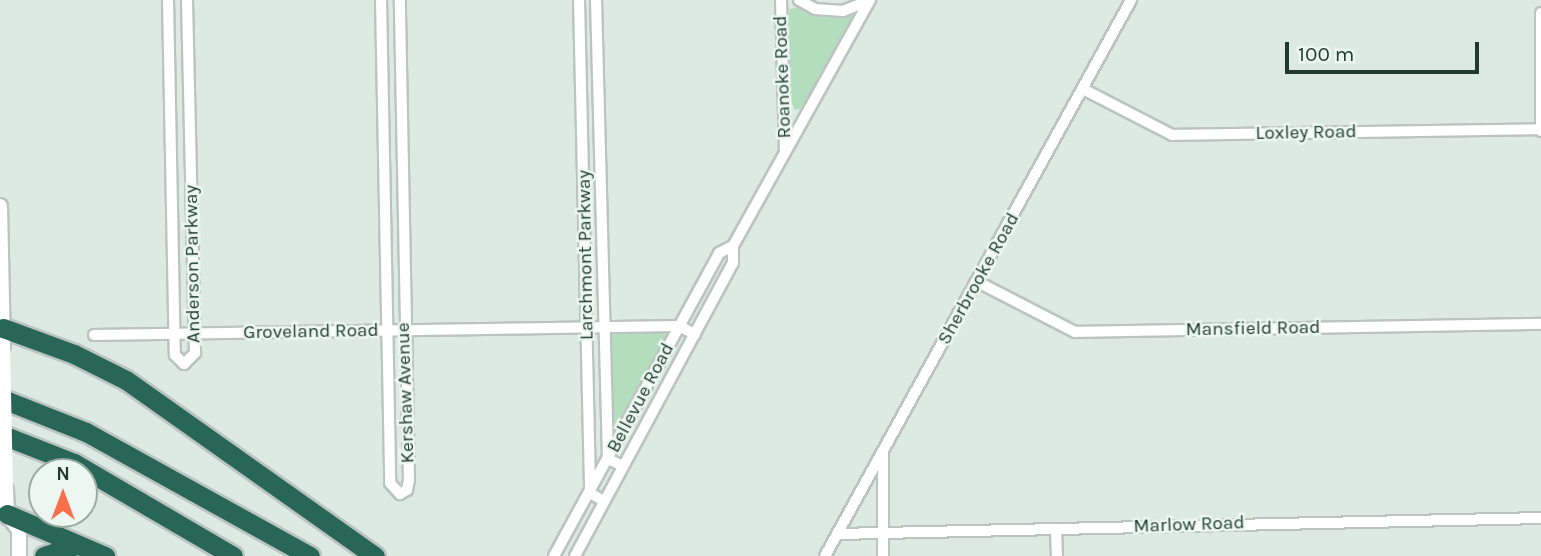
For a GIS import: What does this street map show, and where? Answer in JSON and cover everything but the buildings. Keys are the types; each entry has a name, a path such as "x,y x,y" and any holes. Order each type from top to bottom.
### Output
{"highway":[{"path":"2,334 74,354 126,380 375,556"},
{"path":"0,398 86,432 310,556"},
{"path":"0,434 75,463 233,556"},
{"path":"3,515 104,556"},
{"path":"44,556 76,545"}],"street":[{"name":"Anderson Parkway","path":"168,0 174,334 175,355 184,364 195,353 187,0"},
{"name":"Kershaw Avenue","path":"381,0 390,483 400,494 407,490 409,480 404,331 400,0"},
{"name":"Larchmont Parkway","path":"579,0 590,493"},
{"name":"Larchmont Parkway","path":"596,0 608,459"},
{"name":"Roanoke Road","path":"781,0 785,154"},
{"name":"Roanoke Road","path":"799,0 815,9 843,11 870,0"},
{"name":"Bellevue Road","path":"575,556 733,263 733,246 870,0"},
{"name":"Sherbrooke Road","path":"825,556 1131,0"},
{"path":"1541,13 1541,130"},
{"name":"Loxley Road","path":"1083,89 1172,135 1541,130"},
{"path":"0,205 6,489 3,515 19,530 19,556"},
{"name":"Bellevue Road","path":"554,556 719,253 733,246"},
{"name":"Mansfield Road","path":"978,282 1075,332 1541,324"},
{"name":"Groveland Road","path":"94,335 679,326 695,334"},
{"path":"883,450 883,556"},
{"path":"608,459 623,466"},
{"path":"590,493 604,501"},
{"name":"Marlow Road","path":"837,534 1541,518"},
{"path":"1056,529 1057,556"}],"green space":[{"path":"800,7 828,17 856,16 805,107 795,110 790,99 789,15 790,9"},
{"path":"674,328 619,430 615,434 606,332"}]}
